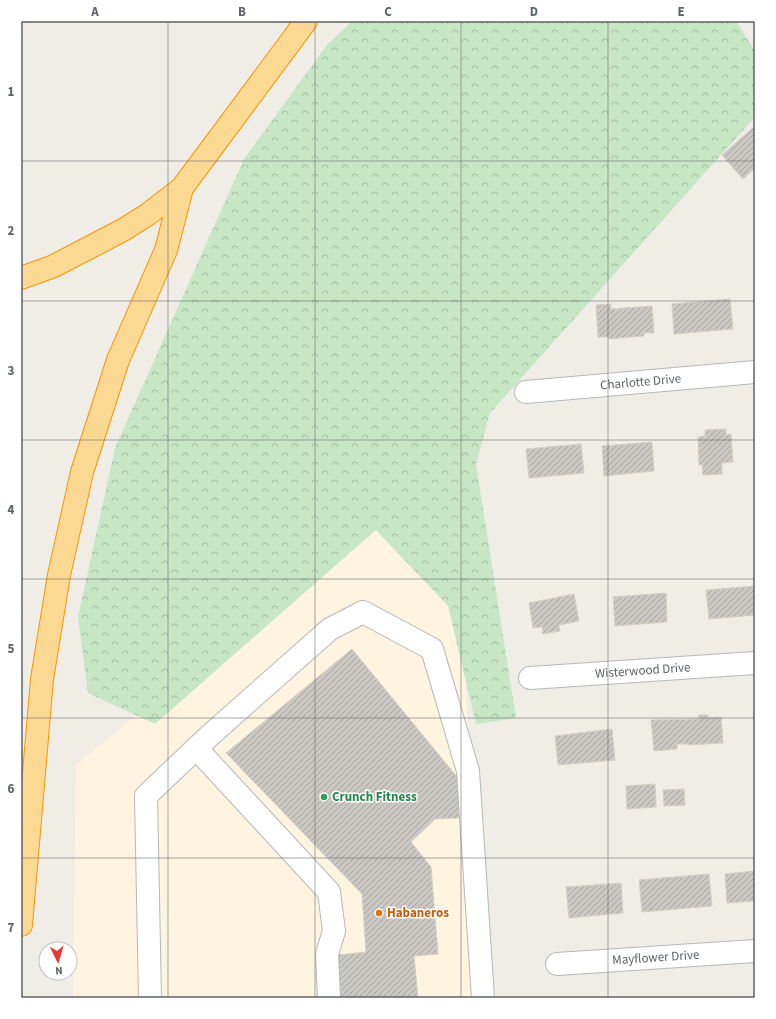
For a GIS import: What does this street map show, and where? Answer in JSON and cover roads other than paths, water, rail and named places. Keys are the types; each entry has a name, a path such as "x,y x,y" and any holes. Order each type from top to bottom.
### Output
{"highway":[{"path":"21,278 54,266 123,230 147,215 182,188 306,21"},
{"path":"21,925 42,679 59,575 82,472 118,360 166,250 182,188"}],"street":[{"name":"Charlotte Drive","path":"526,392 755,372"},
{"path":"150,998 146,796 196,748 330,628 363,612 432,649 468,771 482,998"},
{"name":"Wisterwood Drive","path":"530,678 755,663"},
{"path":"196,748 329,892 334,930 327,954 329,998"},
{"name":"Mayflower Drive","path":"557,964 755,951"}],"place":[{"name":"Crunch Fitness","path":"324,797"},
{"name":"Habaneros","path":"379,913"}]}
